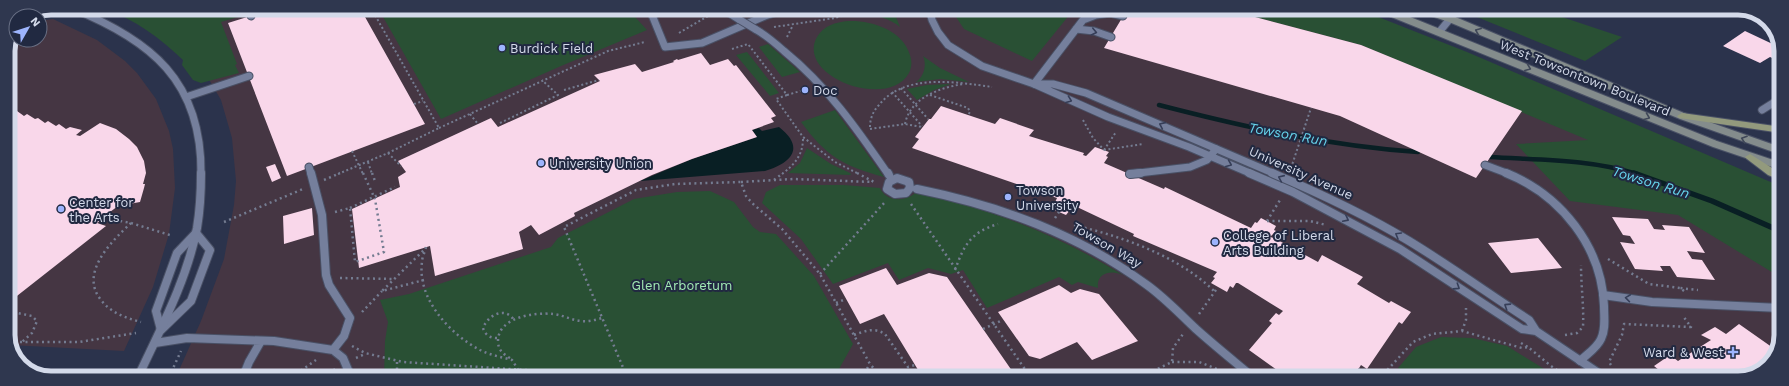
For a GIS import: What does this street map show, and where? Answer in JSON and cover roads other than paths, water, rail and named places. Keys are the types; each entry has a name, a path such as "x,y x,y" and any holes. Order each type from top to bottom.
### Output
{"main road":[{"name":"West Towsontown Boulevard","path":"1397,15 1440,31 1618,105 1774,164"},
{"name":"West Towsontown Boulevard","path":"1439,15 1682,116 1774,149"},
{"path":"1682,116 1774,129"},
{"path":"1750,156 1774,174"}],"street":[{"path":"87,15 112,26 146,47 173,76 186,97 194,114 202,151 203,174 196,233 176,292 161,330 141,371"},
{"path":"652,15 665,46 702,43 768,15"},
{"path":"732,15 757,30 795,58 822,84 860,133 889,175"},
{"name":"University Avenue","path":"931,15 938,32 948,45 963,56 982,66 1034,84 1048,92 1081,104 1108,117 1210,156 1293,192 1400,249 1522,329 1536,331"},
{"path":"1034,84 1088,15"},
{"path":"1083,20 1096,15"},
{"path":"1119,15 1123,16"},
{"path":"1440,31 1454,15"},
{"path":"1076,29 1094,31 1111,37"},
{"path":"186,97 249,76"},
{"name":"University Avenue","path":"1034,84 1053,84 1086,93 1307,188 1372,220 1409,241 1529,320 1536,331 1595,371"},
{"path":"1762,110 1774,102"},
{"path":"1130,174 1181,169 1206,161 1216,149"},
{"path":"1485,165 1529,184 1553,203 1578,229 1594,255 1603,295 1604,324 1601,342 1580,361"},
{"path":"309,167 322,216 327,280 329,286 350,318 348,328 342,339 333,350"},
{"name":"Towson Way","path":"917,189 971,201 1031,221 1088,248 1140,280 1170,304 1217,348 1245,371"},
{"path":"161,330 191,301 210,250 196,233"},
{"path":"1603,295 1652,302 1774,307"},
{"path":"155,343 187,338 261,340 303,344 333,350 342,358 348,371"},
{"path":"245,371 261,340"}],"waterway":[{"name":"Towson Run","path":"1159,105 1255,128 1320,140 1418,152"},
{"name":"Towson Run","path":"1490,157 1601,165 1636,174"},
{"name":"Towson Run","path":"1636,174 1712,201 1774,228"}],"place":[{"name":"Burdick Field","path":"502,48"},
{"name":"Doc","path":"805,90"},
{"name":"University Union","path":"541,163"},
{"name":"Towson University","path":"1008,197"},
{"name":"Center for the Arts","path":"61,209"},
{"name":"College of Liberal Arts Building","path":"1215,242"},
{"name":"Ward & West","path":"1733,352"}],"park label":[{"name":"Glen Arboretum","path":"682,285"}]}
